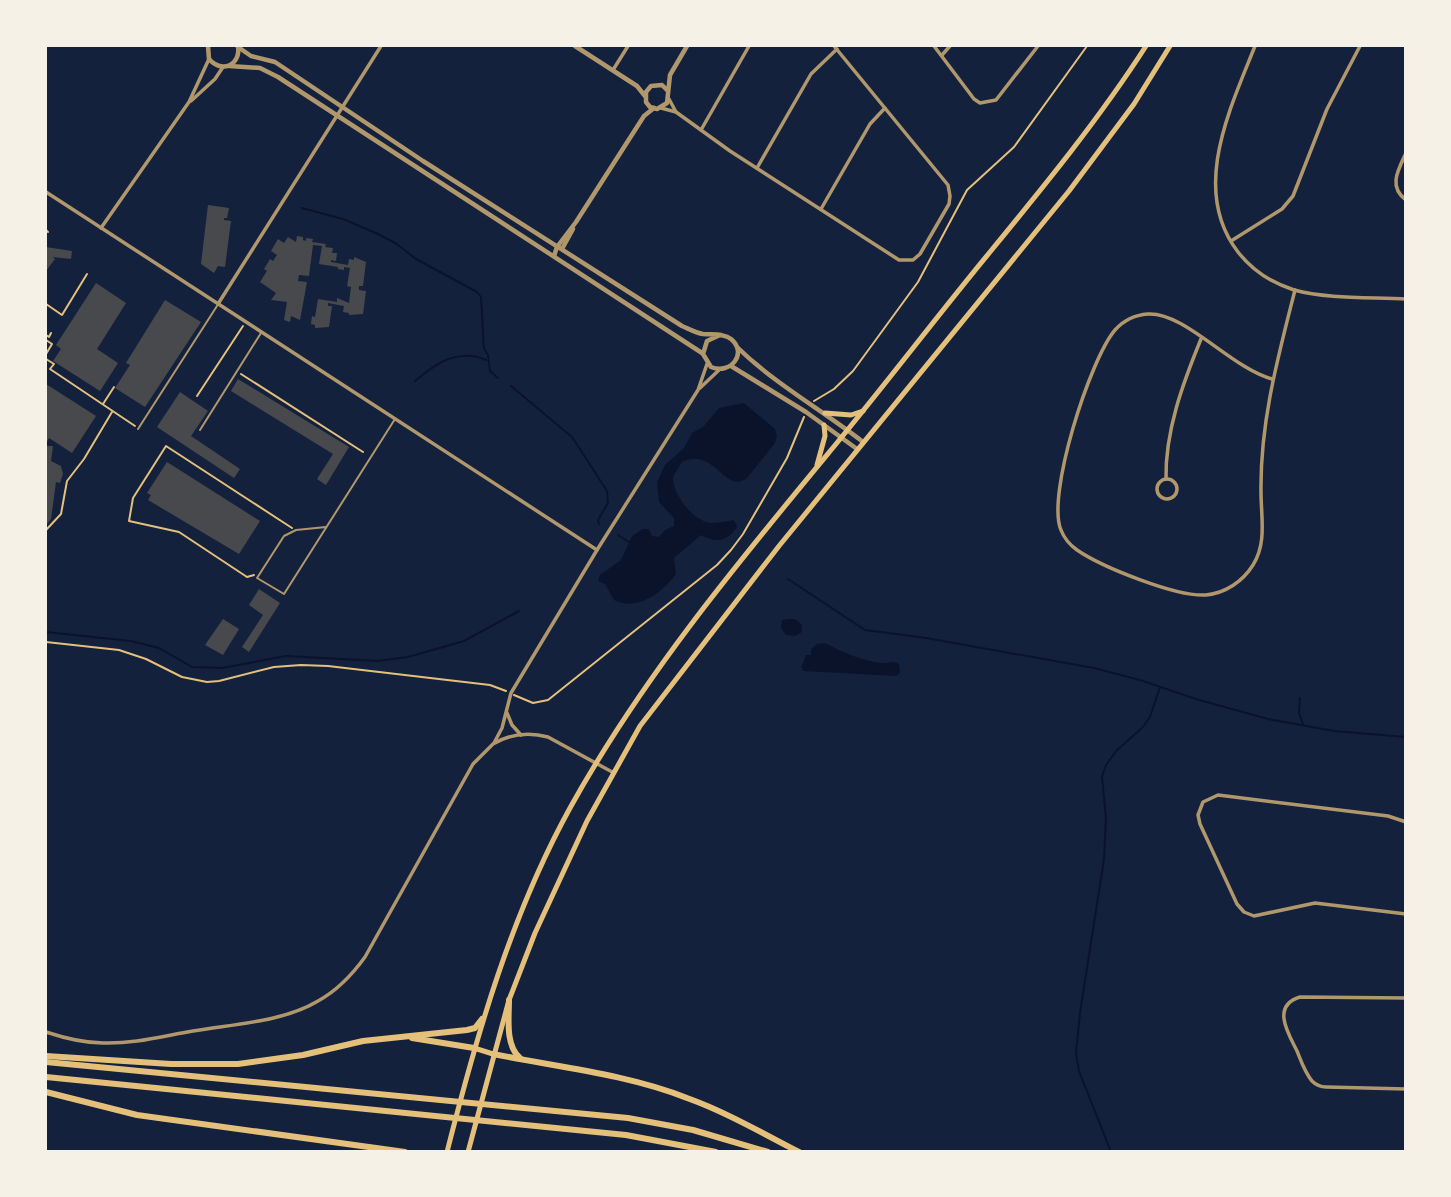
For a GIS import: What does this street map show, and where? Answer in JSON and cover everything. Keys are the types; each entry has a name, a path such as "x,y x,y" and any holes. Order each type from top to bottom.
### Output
{"highway":[{"path":"509,1000 512,1048 516,1055 524,1060"},
{"path":"46,1056 171,1064 237,1064 303,1055 363,1041 467,1030 475,1028 482,1019"},
{"path":"400,1037 474,1048"},
{"path":"493,1054 623,1080 685,1097 717,1110 799,1152"},
{"path":"46,1062 660,1122 768,1152"},
{"path":"46,1077 626,1135 716,1152"},
{"path":"46,1091 137,1115 405,1152"}],"main road":[{"path":"447,1152 482,1019 525,901 568,811 622,722 689,626 1052,177 1117,91 1146,46"},
{"path":"468,1152 509,1000 542,916 587,821 640,726 857,449 934,359 1069,191 1135,104 1170,46"},
{"path":"825,412 851,415 863,411"},
{"path":"817,468 825,436 824,425"},
{"path":"474,1048 493,1054"}],"street":[{"path":"189,102 237,58 238,46 251,55 275,62 681,326 701,334 730,338 753,364 825,412 863,442"},
{"path":"218,304 381,46"},
{"path":"575,46 637,86 654,108"},
{"path":"613,70 628,46"},
{"path":"637,86 657,85 670,75 687,46"},
{"path":"701,130 749,46"},
{"path":"934,46 974,99 980,103 996,100 1038,46"},
{"path":"942,55 950,46"},
{"path":"1255,46 1231,113 1215,172 1217,208 1230,241 1241,256 1262,275 1295,290 1405,299"},
{"path":"1230,241 1282,209 1290,201 1326,109 1360,46"},
{"path":"206,47 209,60 215,65 260,68 278,77 703,354 707,364 698,390 597,550 511,694 494,743"},
{"path":"554,256 644,116 654,108 676,112 757,168 899,260 913,260 920,254 949,204 948,185 835,47 811,74 757,168"},
{"path":"101,228 189,102 209,60"},
{"path":"670,75 669,99 676,112"},
{"path":"657,85 668,92"},
{"path":"644,116 645,99 651,86"},
{"path":"661,108 669,99"},
{"path":"821,209 870,124 885,108"},
{"path":"1405,153 1395,182 1397,192 1405,200"},
{"path":"46,192 597,550"},
{"path":"1272,379 1245,369 1172,319 1149,314 1125,321 1109,339 1089,383 1073,429 1057,505 1057,517 1068,542 1082,553 1132,576 1191,594 1219,592 1243,578 1255,561 1262,541 1262,453 1272,379 1295,290"},
{"path":"703,354 708,341 720,335"},
{"path":"1166,479 1168,449 1176,411 1202,339"},
{"path":"698,390 719,370 731,366 737,359 737,348"},
{"path":"707,364 719,370"},
{"path":"731,366 806,412 857,449"},
{"path":"1166,479 1174,481 1177,488 1175,496 1168,499 1160,496 1157,489 1160,481 1166,479"},
{"path":"507,711 512,725 521,735"},
{"path":"46,1032 82,1041 129,1042 268,1018 291,1013 317,1002 337,989 365,957 473,764 494,743 505,737 521,735 536,734 548,737 614,774"},
{"path":"1405,822 1388,816 1221,795 1206,800 1198,815 1237,904 1247,914 1261,915 1315,903 1405,914"},
{"path":"1405,998 1300,997 1286,1006 1283,1019 1308,1076 1317,1085 1405,1089"}],"lane":[{"path":"138,429 218,304"},
{"path":"200,430 262,332"},
{"path":"326,527 296,530 284,536 257,578 284,594 395,419"}],"path":[{"path":"811,403 834,389 853,371 918,282 967,190 1014,148 1087,46"},
{"path":"46,304 62,314 87,274"},
{"path":"197,396 245,322"},
{"path":"47,336 51,333"},
{"path":"46,340 52,344 46,354"},
{"path":"46,359 54,364 50,369 138,429"},
{"path":"240,373 363,452"},
{"path":"102,405 114,387"},
{"path":"46,530 61,514 67,481 84,459 112,412"},
{"path":"46,642 106,648 132,654 194,680 219,681 274,667 328,666 490,685 537,704 548,700 717,565 731,550 787,458 806,412"},
{"path":"259,574 247,577 178,532 129,521 133,498 166,446 296,530"}],"water":[{"path":"744,403 775,429 777,436 775,443 747,478 739,482 732,480 703,460 693,459 682,462 673,477 680,499 697,517 711,523 734,520 737,527 721,540 712,540 701,535 674,558 676,574 664,588 648,599 631,604 614,600 605,584 598,581 600,575 621,560 632,536 643,529 649,529 652,536 659,537 674,526 674,518 659,502 657,482 665,465 684,448 692,433 703,427 719,408"},
{"path":"795,619 802,625 802,632 795,636 786,635 781,628 782,620"},
{"path":"825,643 867,660 897,663 900,673 896,676 803,671 801,667 806,655 811,655 811,649 817,644"}],"building":[{"path":"208,205 229,208 224,220 231,221 225,267 218,266 214,273 201,264"},
{"path":"297,236 306,241 306,238 313,239 312,242 333,248 332,253 337,253 336,261 331,262 348,265 349,259 354,260 354,257 366,262 363,286 359,286 359,290 366,291 363,314 349,315 343,312 344,306 328,303 328,306 332,306 329,327 315,328 315,325 311,324 318,299 337,302 337,298 349,303 351,287 347,286 350,268 344,267 344,270 319,264 322,246 313,245 309,276 299,275 298,281 307,282 300,320 291,316 290,322 284,320 287,302 271,300 276,293 260,282 270,259 273,261 277,255 271,251 278,239 284,243 288,237 296,242"},
{"path":"46,247 72,251 71,259 53,257 55,259 46,271"},
{"path":"96,283 126,303 97,349 118,363 100,391 53,361 61,349 56,345"},
{"path":"165,300 201,322 145,407 115,388 130,365 126,363"},
{"path":"238,379 349,447 326,485 317,479 333,454 231,391"},
{"path":"46,384 96,416 72,453 49,438 46,443"},
{"path":"180,392 208,411 191,436 240,469 234,478 157,427"},
{"path":"46,446 53,446 51,461 61,466 63,474 60,483 56,482 51,519 46,525"},
{"path":"167,462 260,521 239,554 148,500 151,495 147,493"},
{"path":"259,589 280,603 249,652 242,647 263,615 249,605"},
{"path":"223,619 239,629 223,655 205,645"}],"waterway":[{"path":"302,208 343,219 378,234 416,259 477,292 481,297 484,349 488,355 490,371 498,378"},
{"path":"415,381 448,359 466,356 486,360"},
{"path":"511,386 572,437 607,491 608,503 598,520 599,524"},
{"path":"618,535 629,542"},
{"path":"788,579 865,630 1094,668 1268,719 1334,731 1406,737"},
{"path":"46,632 131,641 159,648 192,667 222,668 286,656 378,661 408,657 464,641 519,611"},
{"path":"1111,1152 1079,1071 1076,1053 1104,859 1106,818 1102,777 1106,765 1117,750 1142,728 1150,717 1160,687"},
{"path":"1300,698 1299,713 1303,724"}]}
